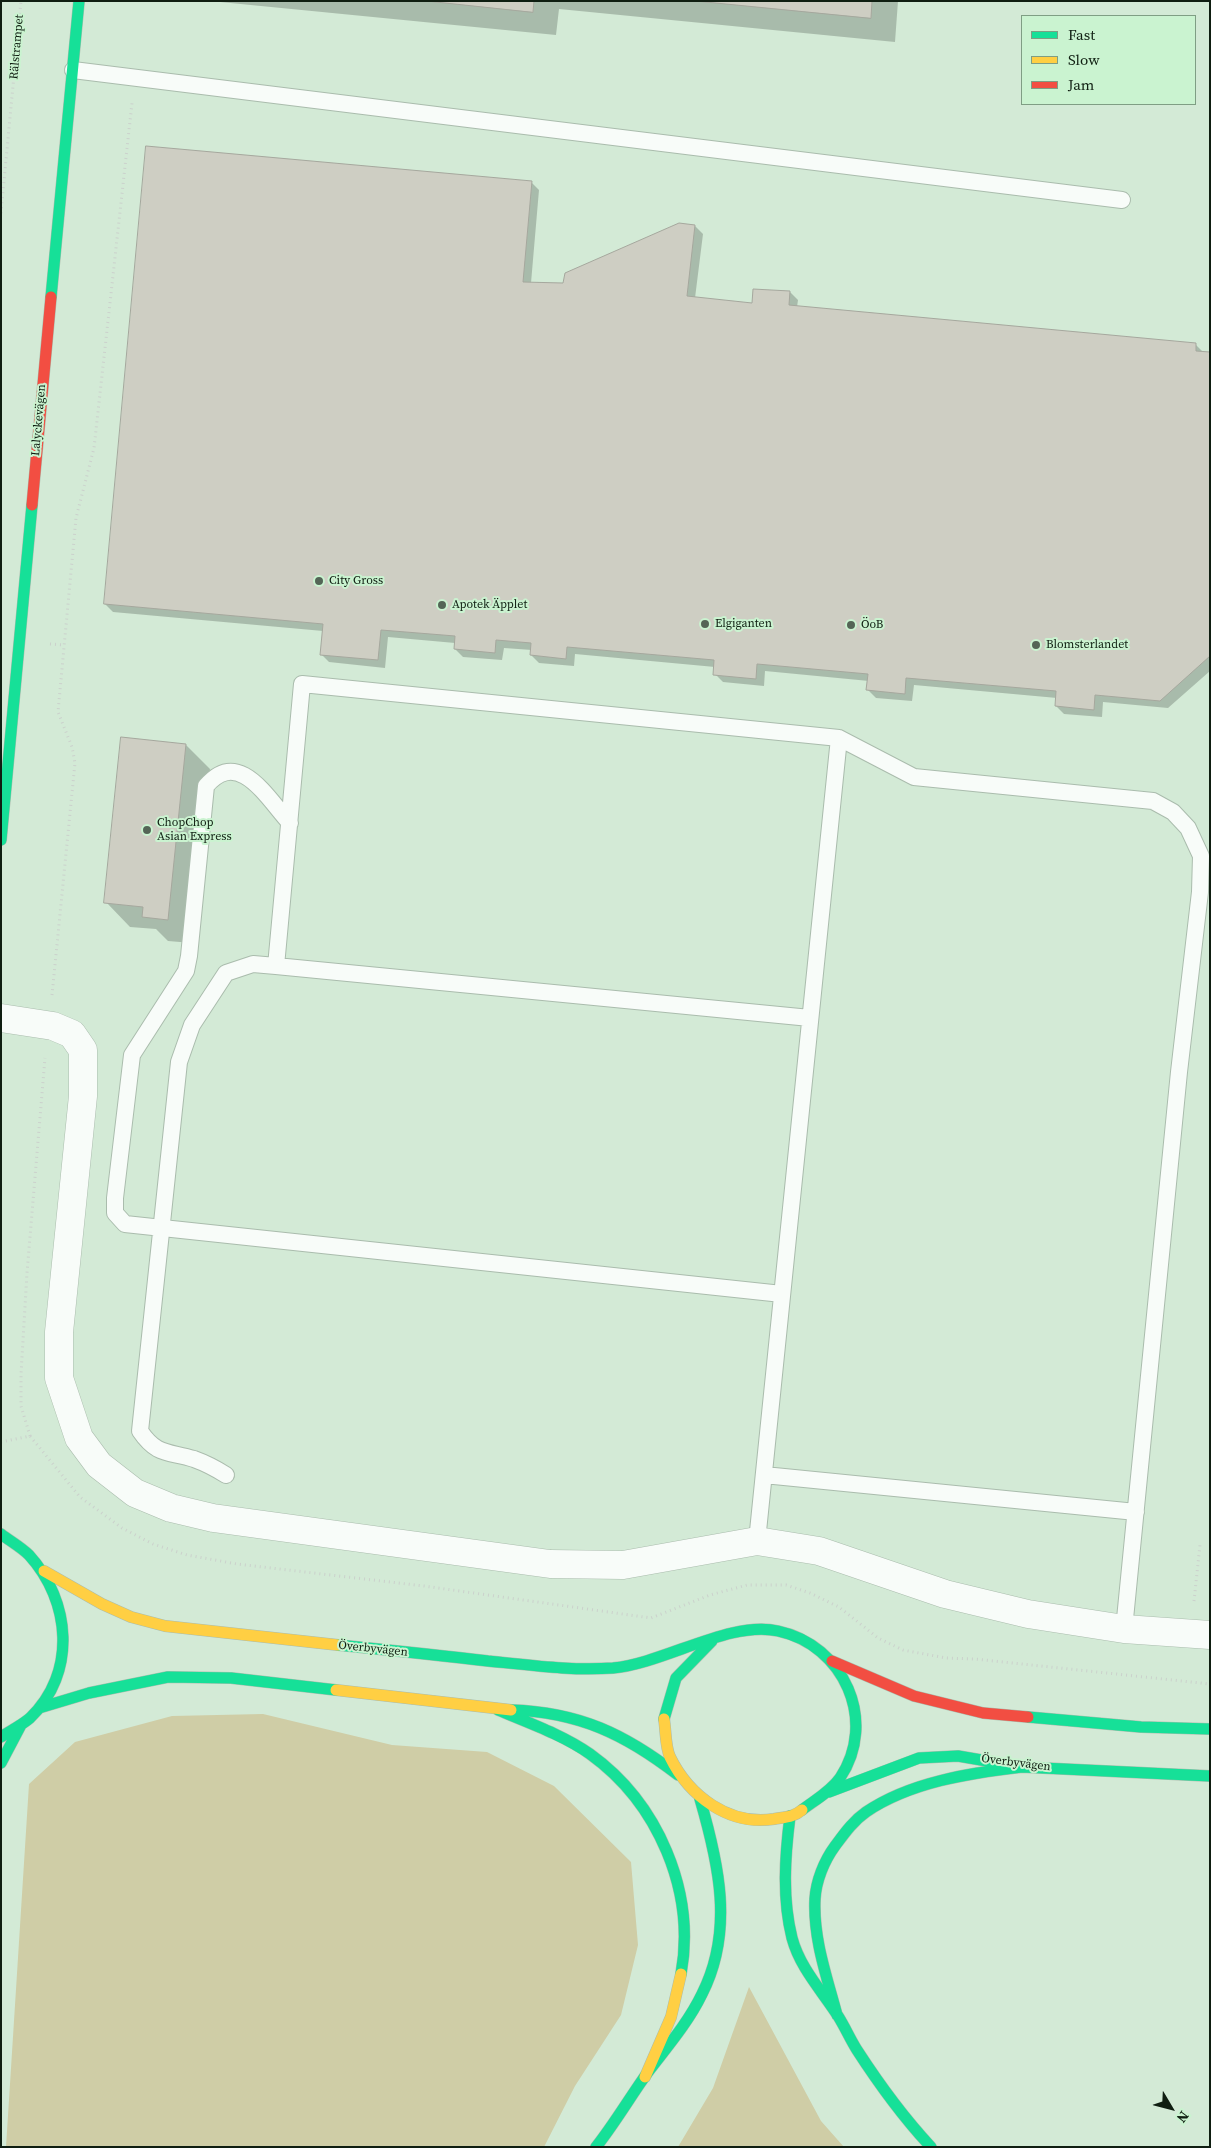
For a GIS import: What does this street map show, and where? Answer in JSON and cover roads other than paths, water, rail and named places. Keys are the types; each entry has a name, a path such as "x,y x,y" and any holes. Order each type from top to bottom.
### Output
{"main road":[{"name":"Lalyckevägen","path":"1,840 79,1"},
{"name":"Överbyvägen","path":"1,1737 21,1725 39,1708 51,1691 59,1672 64,1651 62,1609 55,1589 44,1571 25,1550 2,1534"},
{"name":"Överbyvägen","path":"44,1571 103,1607 139,1620 210,1631 458,1659 566,1669 619,1667 667,1656 740,1630 769,1628 803,1638 832,1660 914,1696 983,1713 1141,1727 1210,1729"},
{"name":"Överbyvägen","path":"678,1776 671,1762 665,1739 664,1716 667,1701 671,1686 688,1660 712,1641"},
{"name":"Överbyvägen","path":"829,1792 847,1765 856,1734 853,1702 848,1686 832,1660"},
{"name":"Överbyvägen","path":"39,1708 89,1693 168,1677 230,1678 498,1710 538,1711 586,1722 613,1732 647,1751 678,1776 700,1799 727,1815 742,1819 775,1820 790,1816 804,1810 829,1792 919,1758 958,1756 1022,1766 1210,1776"},
{"path":"498,1710 558,1734 600,1762 629,1787 657,1828 670,1856 682,1909 682,1967 677,1996 645,2077"},
{"name":"Överbyvägen","path":"1,1763 21,1725"},
{"path":"837,2015 818,1928 815,1898 823,1867 838,1841 865,1813 907,1791 988,1770 1022,1766"},
{"path":"596,2147 621,2115 645,2077 680,2029 701,1995 714,1966 721,1927 721,1884 715,1849 700,1799"},
{"path":"790,1816 784,1866 786,1900 792,1939 811,1977 880,2085 909,2124 931,2147"}],"street":[{"path":"1,1018 48,1025 72,1034 83,1050 83,1096 59,1332 59,1378 79,1438 99,1464 135,1493 171,1508 213,1518 550,1564 623,1565 758,1541 819,1551 954,1597 1028,1614 1124,1629 1198,1634"}],"lane":[{"path":"72,70 1122,200"},
{"path":"276,966 302,684 838,738 914,777 1153,801 1173,812 1188,828 1201,856 1200,892 1179,1072 1124,1629"},
{"path":"758,1541 838,738"},
{"path":"290,823 250,778 238,771 224,771 213,778 206,786 186,971 132,1055 115,1198 115,1213 125,1224 162,1230 782,1294"},
{"path":"226,1475 210,1465 192,1458 164,1453 149,1444 140,1431 179,1062 192,1025 226,973 253,964 810,1018"},
{"path":"764,1475 1136,1512"}],"place":[{"name":"City Gross","path":"319,581"},
{"name":"Apotek Äpplet","path":"442,605"},
{"name":"Elgiganten","path":"705,624"},
{"name":"ÖoB","path":"851,625"},
{"name":"Blomsterlandet","path":"1036,645"},
{"name":"ChopChop Asian Express","path":"147,830"}]}
